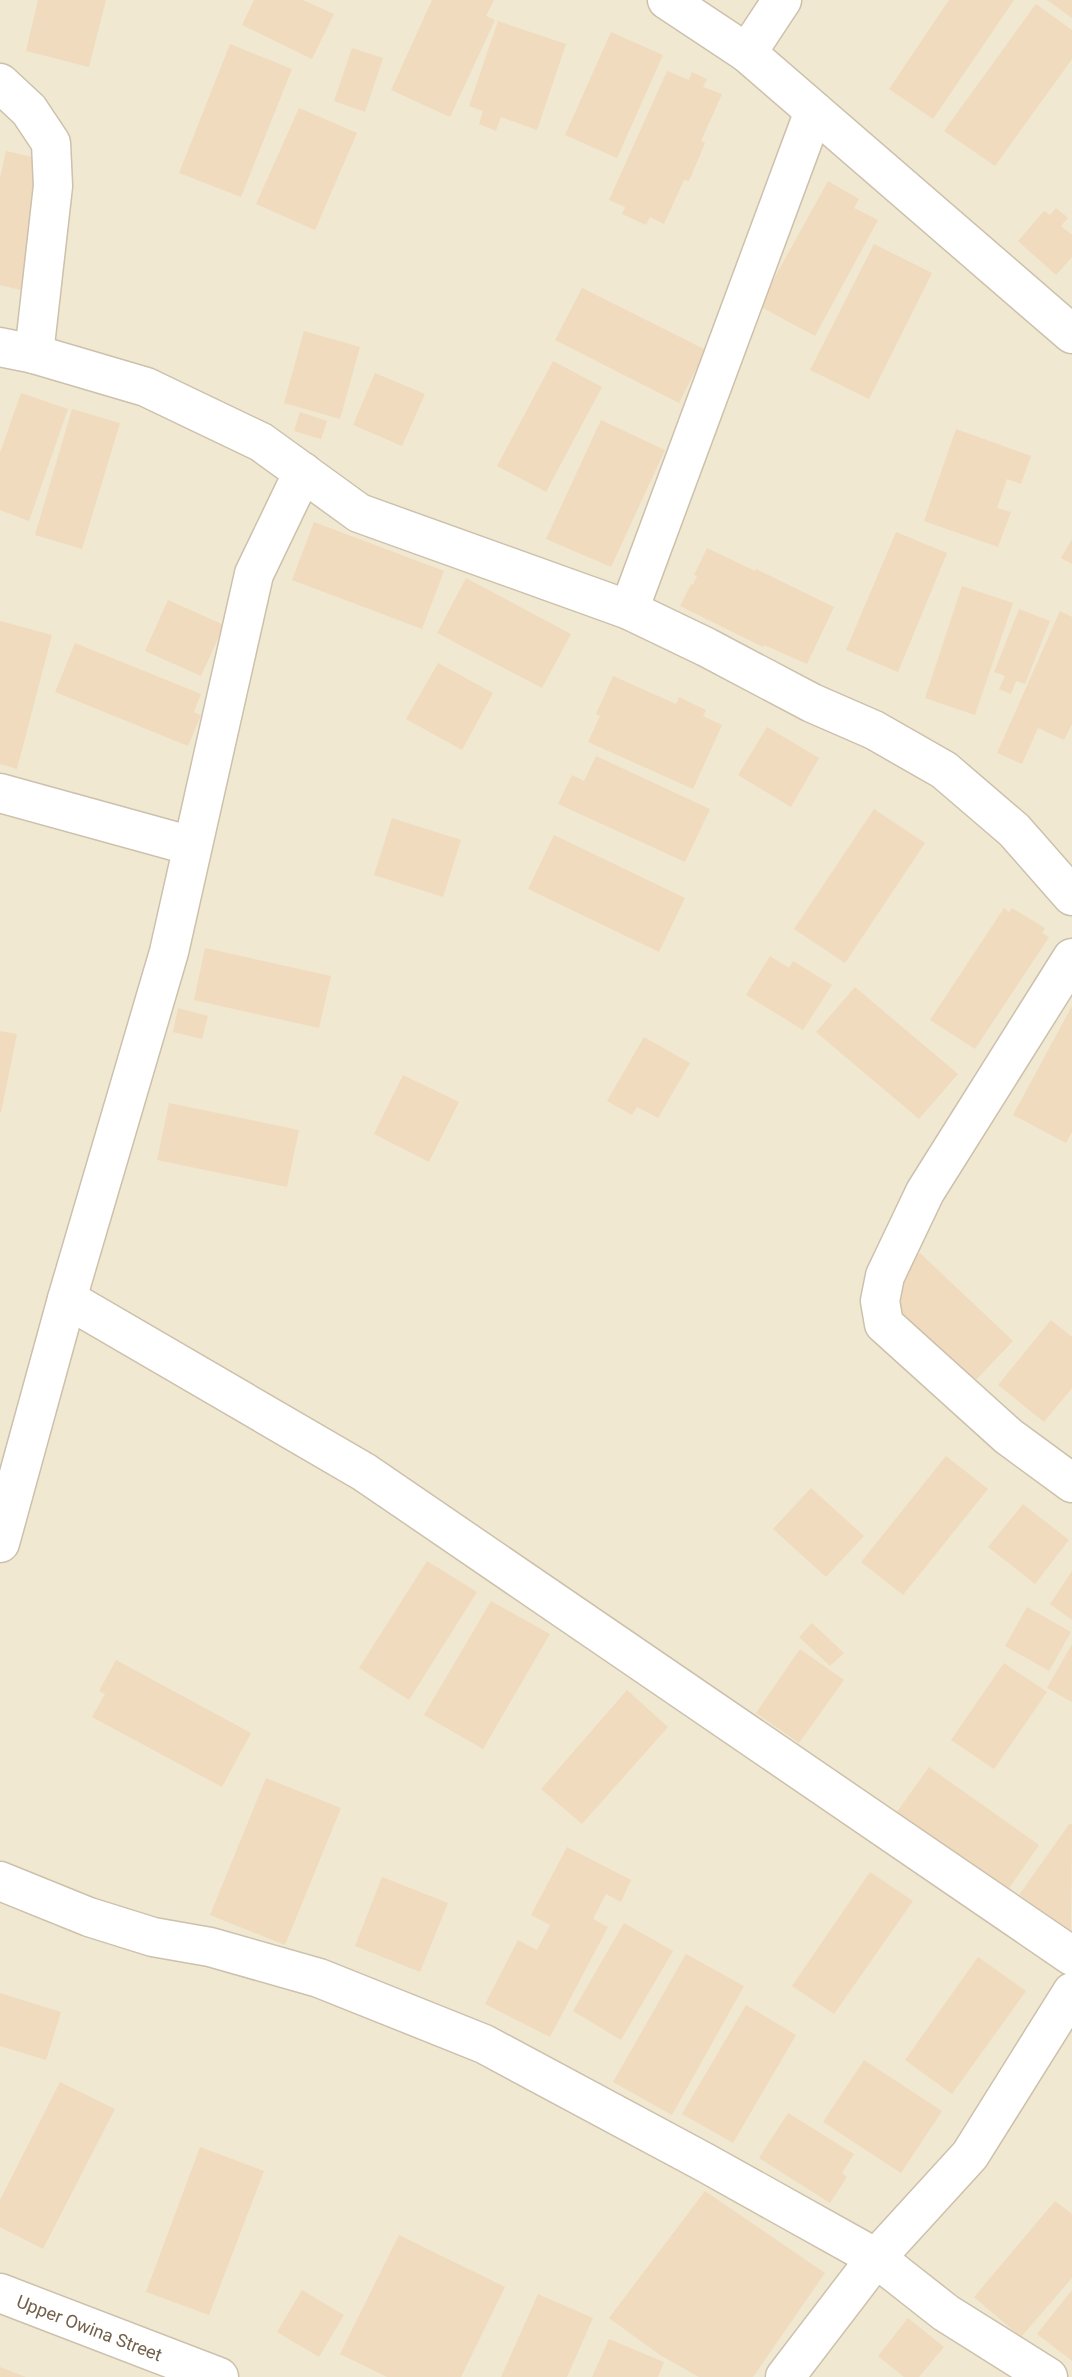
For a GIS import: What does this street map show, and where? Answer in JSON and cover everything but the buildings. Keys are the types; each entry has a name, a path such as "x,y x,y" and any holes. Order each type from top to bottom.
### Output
{"street":[{"path":"667,0 747,53 1068,321"},
{"path":"747,53 782,0"},
{"path":"0,83 29,110 51,143 52,186 17,350 146,387 261,442 359,513 629,610 812,703 874,730 944,770 1014,830 1072,896"},
{"path":"629,610 814,111"},
{"path":"0,1543 67,1299 169,952 254,574 303,472"},
{"path":"0,793 192,845"},
{"path":"1072,958 925,1192 885,1276 880,1301 884,1324 1008,1436 1072,1483"},
{"path":"67,1299 363,1472 1072,1956"},
{"path":"0,1881 89,1917 153,1937 210,1947 319,1978 484,2044 876,2258 946,2313 1048,2377"},
{"path":"785,2377 876,2258 970,2155 1072,1992"},
{"name":"Upper Owina Street","path":"0,2292 219,2377"}],"shaded area":[{"path":"0,0 1072,0 1072,2377 0,2377"}]}
